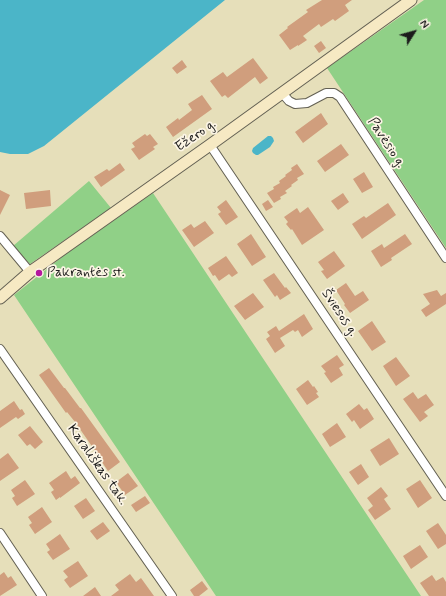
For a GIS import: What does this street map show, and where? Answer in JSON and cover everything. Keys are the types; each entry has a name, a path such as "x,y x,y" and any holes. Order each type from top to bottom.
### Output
{"main road":[{"name":"Ežero g.","path":"0,298 30,272 210,145 411,0"}],"street":[{"name":"Pavėsio g.","path":"282,93 289,101 295,104 307,104 326,92 334,93 340,97 446,258"},
{"name":"Šviesos g.","path":"210,145 446,496"},
{"path":"0,236 30,272"},
{"name":"Karališkas tak.","path":"0,349 172,596"},
{"path":"0,532 42,596"}],"green space":[{"path":"424,0 446,0 446,248 327,68"},
{"path":"89,181 111,208 30,264 13,246"},
{"path":"153,193 421,596 216,596 14,295 67,253"}],"water":[{"path":"0,0 225,0 44,146 28,154 10,154 0,152"},
{"path":"268,136 271,136 274,141 270,147 258,155 253,153 253,148"}],"building":[{"path":"322,0 352,0 345,5 349,11 335,21 333,19 321,27 319,24 303,36 307,40 290,50 279,35 288,28 287,27 308,12 306,10"},
{"path":"321,41 326,48 319,53 314,46"},
{"path":"253,58 268,78 260,84 255,77 228,98 225,95 222,97 210,81 223,72 227,77"},
{"path":"182,60 187,67 177,74 172,68"},
{"path":"202,95 212,109 173,137 166,127 178,118 179,120 192,110 188,104"},
{"path":"321,113 328,124 303,143 295,132"},
{"path":"145,134 147,136 150,134 158,144 153,147 155,149 139,160 131,149 135,147 132,143"},
{"path":"341,144 349,155 325,172 317,161"},
{"path":"120,163 125,170 101,187 94,177 107,169 109,171"},
{"path":"297,164 304,174 297,178 298,180 285,191 287,193 280,197 281,199 274,203 267,193 274,189 273,187 280,183 279,181 292,170 291,168"},
{"path":"364,172 373,187 362,193 353,179"},
{"path":"0,190 10,195 0,215"},
{"path":"50,190 51,206 26,209 24,193"},
{"path":"343,193 349,202 338,210 331,201"},
{"path":"226,200 238,217 226,225 218,214 221,212 217,207"},
{"path":"268,200 273,207 266,211 262,204"},
{"path":"388,203 396,215 362,239 352,224 364,216 366,218"},
{"path":"308,207 324,230 302,245 292,229 291,230 286,224 288,222 284,217 297,208 300,213"},
{"path":"205,221 214,233 194,247 182,230 191,224 194,228"},
{"path":"251,234 266,257 252,266 237,244"},
{"path":"405,234 412,244 391,258 392,260 381,267 371,251 382,244 384,248"},
{"path":"334,251 345,266 327,279 321,271 324,270 318,262"},
{"path":"226,256 238,273 232,277 229,274 219,281 215,275 213,276 208,268"},
{"path":"274,273 285,288 286,287 291,293 280,300 277,295 275,297 263,280"},
{"path":"346,283 355,296 363,291 369,300 350,313 336,290"},
{"path":"437,290 441,296 446,293 446,304 426,317 421,310 430,304 423,294"},
{"path":"253,293 264,307 245,320 234,306"},
{"path":"304,314 313,329 302,337 298,330 295,332 293,330 280,338 285,346 275,353 266,339 270,336 267,332 276,326 279,331"},
{"path":"372,321 386,342 372,351 358,331"},
{"path":"337,355 344,365 339,368 343,375 331,383 324,373 326,372 321,366"},
{"path":"396,357 410,376 396,386 383,366"},
{"path":"49,368 81,408 120,462 108,471 75,422 67,412 66,413 39,375"},
{"path":"308,380 318,392 316,393 319,397 307,405 296,389"},
{"path":"413,392 418,399 426,394 434,405 424,412 428,416 420,422 403,399"},
{"path":"14,401 20,410 22,409 25,414 18,419 16,417 0,428 0,411"},
{"path":"359,404 364,410 367,408 374,419 360,429 354,420 352,422 346,414"},
{"path":"337,423 346,437 330,447 322,434"},
{"path":"30,426 43,442 35,449 30,444 27,446 18,435"},
{"path":"389,438 399,454 380,466 370,450"},
{"path":"8,453 19,468 0,481 0,459"},
{"path":"361,464 369,477 358,485 349,472"},
{"path":"66,471 71,479 75,476 80,483 56,500 51,492 54,490 49,483"},
{"path":"128,473 138,486 125,495 116,482"},
{"path":"25,480 35,494 17,506 12,498 15,496 11,490"},
{"path":"420,480 432,498 418,508 406,489"},
{"path":"381,487 388,496 384,499 391,509 375,520 368,510 373,506 367,498"},
{"path":"145,496 150,503 136,512 131,505"},
{"path":"86,498 95,511 83,519 74,506"},
{"path":"42,507 52,522 35,534 29,525 32,523 28,517"},
{"path":"103,522 110,531 97,540 90,531"},
{"path":"438,523 446,535 446,544 438,549 426,531"},
{"path":"60,534 70,549 53,560 47,552 50,550 46,544"},
{"path":"420,545 428,557 411,569 403,556"},
{"path":"78,561 88,576 70,588 64,580 68,577 63,571"},
{"path":"4,572 8,578 11,576 17,585 0,596 0,575"},
{"path":"130,574 136,582 141,578 154,596 111,596 119,590 115,585"},
{"path":"432,575 436,581 443,577 446,582 446,596 429,596 420,583"},
{"path":"202,581 208,589 199,596 194,596 190,590"},
{"path":"95,587 101,596 83,596"}],"place":[{"name":"Pakrantės st.","path":"39,273"}]}
